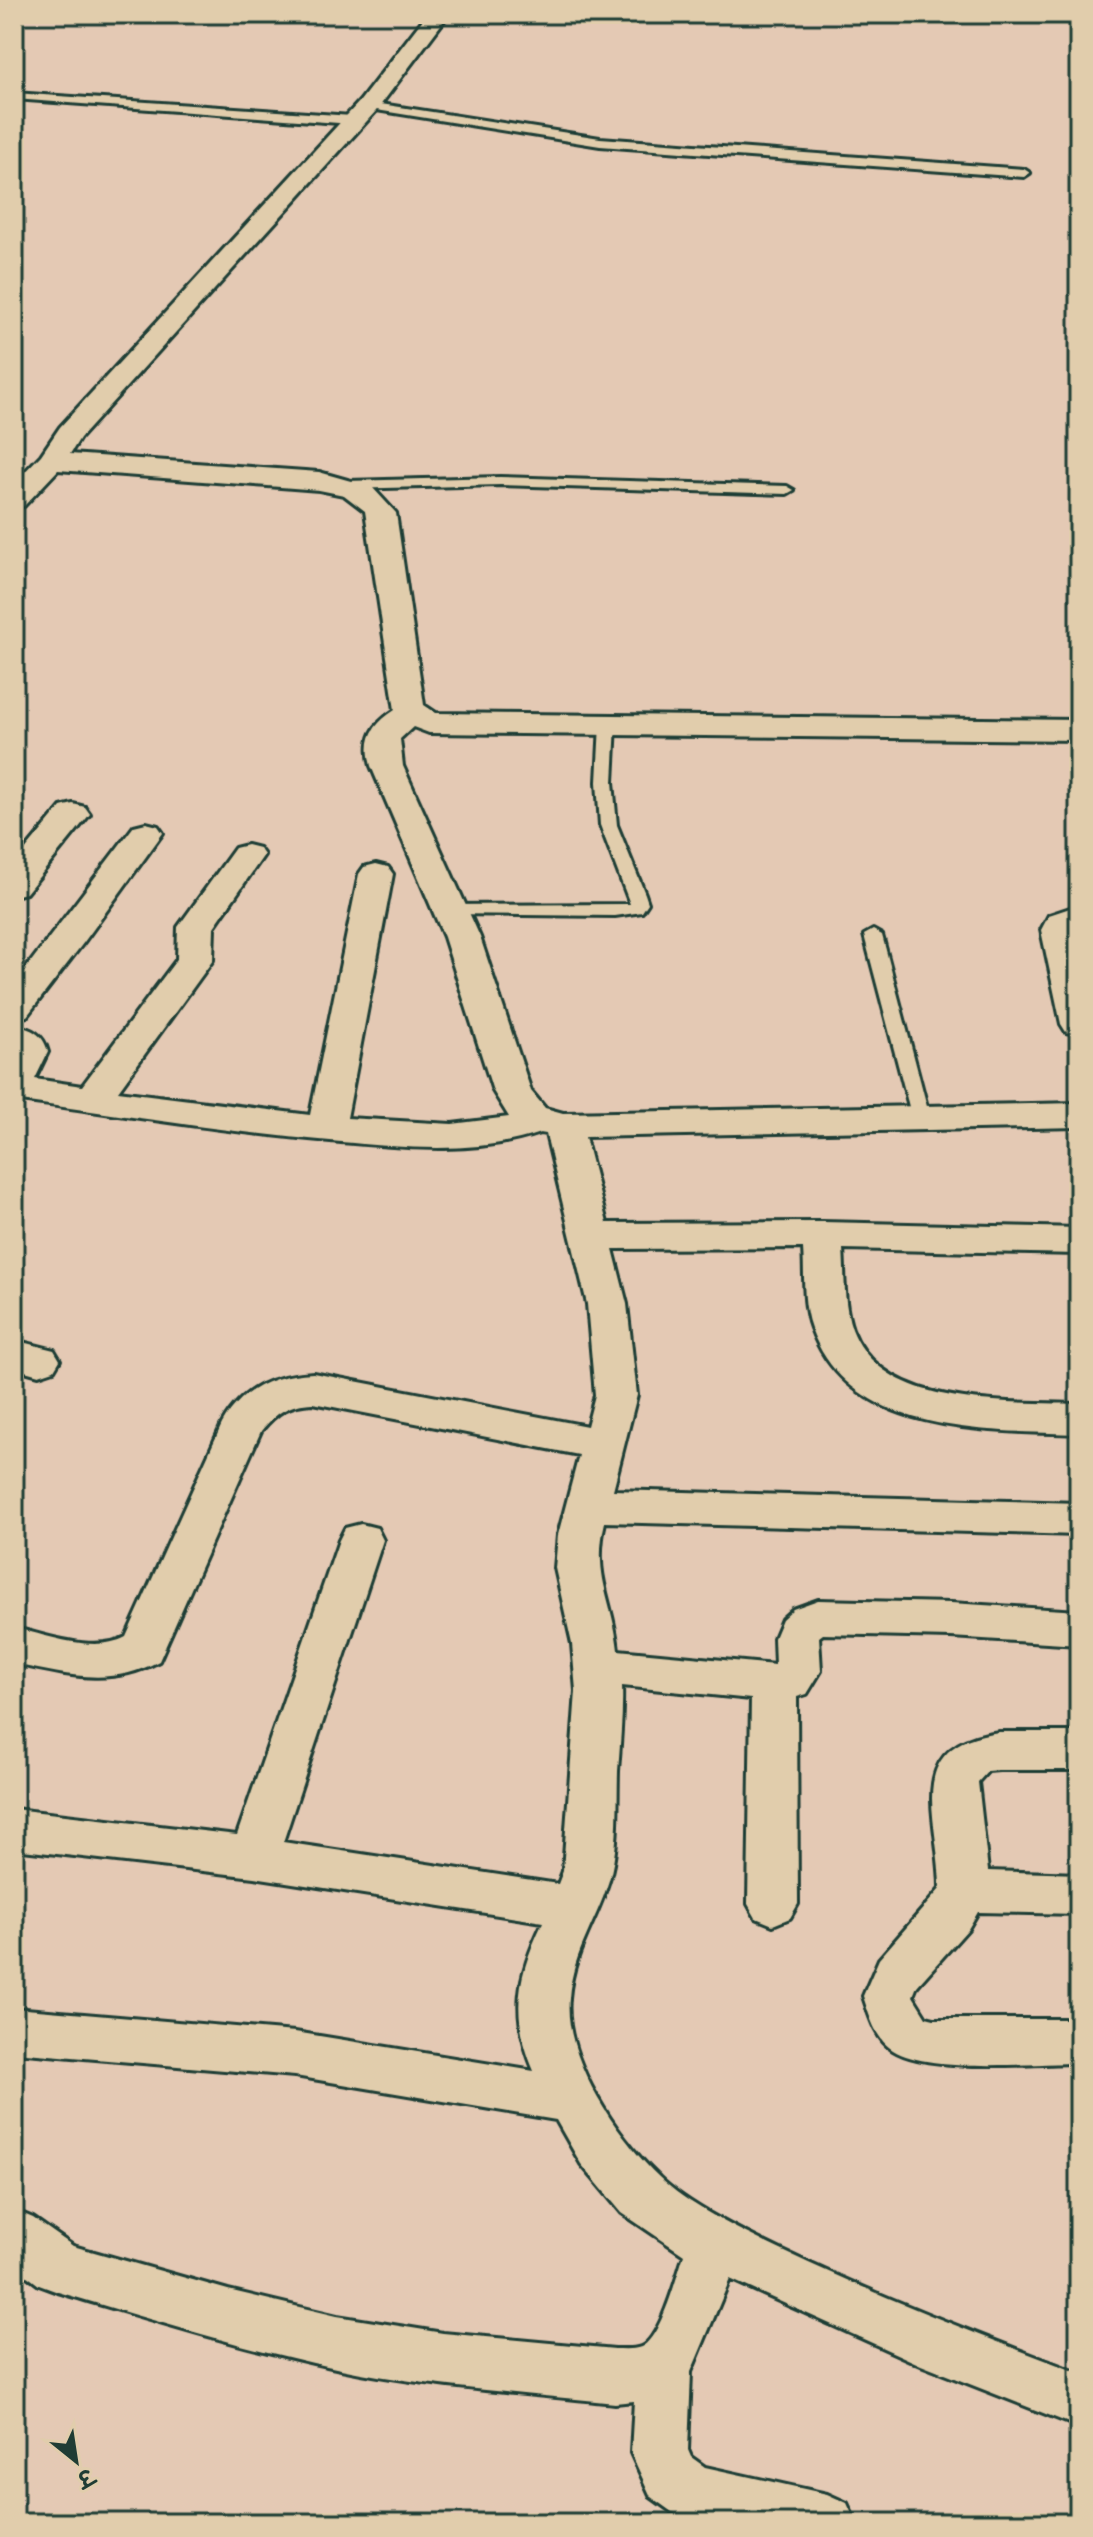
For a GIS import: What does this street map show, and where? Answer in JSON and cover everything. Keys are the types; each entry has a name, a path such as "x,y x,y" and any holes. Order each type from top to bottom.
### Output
{"street":[{"path":"14,500 33,472 326,153 438,14"},
{"path":"33,472 347,485 364,492 381,513 408,705 413,713 429,723 1079,730"},
{"path":"413,713 391,726 382,745 387,766 451,910 519,1107 549,1123 589,1236 607,1304 613,1349 616,1395 580,1535 577,1568 587,1601 599,1691 592,1827 587,1871 575,1907 549,1961 543,2002 550,2049 572,2100 600,2147 641,2196 715,2245 941,2347 1079,2400"},
{"path":"14,886 73,814"},
{"path":"14,1008 146,833"},
{"path":"92,1099 195,960 196,927 247,855"},
{"path":"326,1129 376,874"},
{"path":"1079,915 1061,922 1059,930 1074,978 1079,1024"},
{"path":"14,1036 27,1042 30,1052 14,1086 326,1129 469,1136 549,1123 1079,1115"},
{"path":"589,1236 822,1235 1079,1241"},
{"path":"822,1235 831,1327 847,1361 881,1391 923,1406 1079,1419"},
{"path":"14,1646 109,1662 129,1659 143,1649 243,1424 263,1401 286,1389 313,1388 604,1445"},
{"path":"588,1505 1079,1519"},
{"path":"254,1857 361,1540"},
{"path":"597,1666 774,1683 791,1681 798,1671 796,1633 804,1622 818,1617 951,1620 1079,1628"},
{"path":"773,1904 774,1683"},
{"path":"1079,1751 976,1754 961,1767 954,1782 964,1859 964,1891 951,1914 897,1974 888,1996 895,2017 910,2034 934,2041 1079,2041"},
{"path":"14,1829 254,1857 575,1907"},
{"path":"964,1891 1079,1894"},
{"path":"14,2030 295,2054 572,2100"},
{"path":"14,2235 58,2267 228,2316 337,2342 443,2359 615,2376 644,2373 664,2364 676,2347 715,2245"},
{"path":"664,2364 659,2453 671,2477 692,2492 827,2523"}],"lane":[{"path":"14,96 360,113 600,142 1024,173"},
{"path":"347,485 500,481 787,490"},
{"path":"451,910 615,911 636,908 639,903 632,876 612,838 607,815 608,724"},
{"path":"873,935 921,1118"}]}
